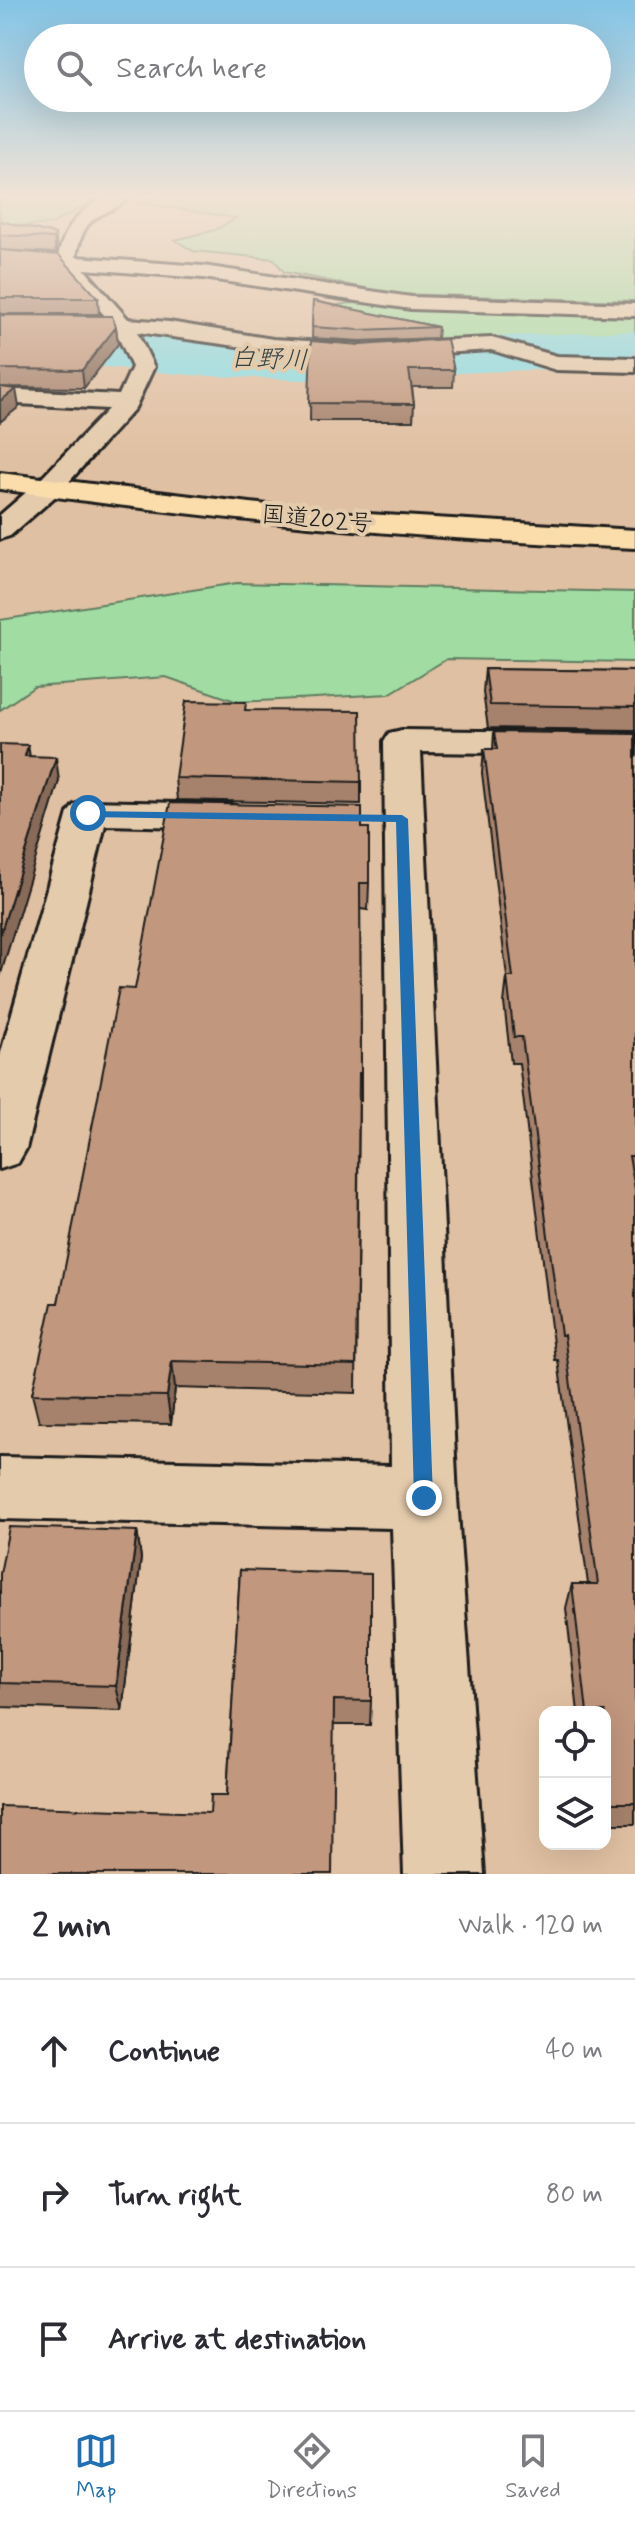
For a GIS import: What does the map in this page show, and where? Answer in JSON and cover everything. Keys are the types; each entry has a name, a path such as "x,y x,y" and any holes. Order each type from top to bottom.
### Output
{"highway":[{"name":"国道202号","path":"0,481 267,517 474,534 635,539"},
{"name":"国道202号","path":"7,517 505,561"},
{"path":"535,562 635,564"}],"street":[{"path":"7,517 48,488 127,403 143,367 125,325 86,282"},
{"path":"273,282 411,303 635,310"},
{"path":"0,307 85,322"},
{"path":"0,323 85,322 169,328 273,345 360,351 492,344 556,363 635,365"},
{"path":"0,396 127,403"},
{"path":"444,1874 386,819 402,741 635,744"},
{"path":"4,1119 88,813 261,816"},
{"path":"0,1488 424,1498"}],"green space":[{"path":"337,282 635,282 635,301 395,294"},
{"path":"350,303 635,314 635,335 411,344 324,320 320,308"},
{"path":"237,583 635,592 635,662 447,659 389,694 238,702 166,677 34,687 0,710 0,620"}],"building":[{"path":"0,282 84,282 98,298 0,298"},
{"path":"313,301 438,327 360,330 312,327"},
{"path":"0,315 112,316 116,327 82,370 0,369"},
{"path":"447,339 454,370 409,370 414,404 309,403 311,341 360,345"},
{"path":"0,387 16,389 0,401"},
{"path":"485,669 635,671 635,707 490,705"},
{"path":"186,701 246,702 245,710 360,711 361,782 175,778"},
{"path":"494,732 635,734 635,1156 629,1156 635,1189 635,1803 611,1803 611,1706 586,1706 572,1584 598,1584 522,1037 514,1037 507,977 513,977 484,749 497,749"},
{"path":"0,744 28,745 25,756 56,757 0,935"},
{"path":"170,803 362,807 362,828 369,828 369,883 360,883 361,1073 356,1365 172,1361 167,1396 32,1394 52,1303 58,1303 119,988 135,989"},
{"path":"9,1527 137,1531 116,1686 0,1683 0,1574"},
{"path":"240,1570 371,1574 371,1701 334,1700 332,1874 0,1874 0,1806 210,1813 211,1795 227,1795"}],"waterway":[{"name":"白野川","path":"0,340 190,357 302,362 635,348"}],"route":[{"path":"88,813 402,819 424,1498"}]}
